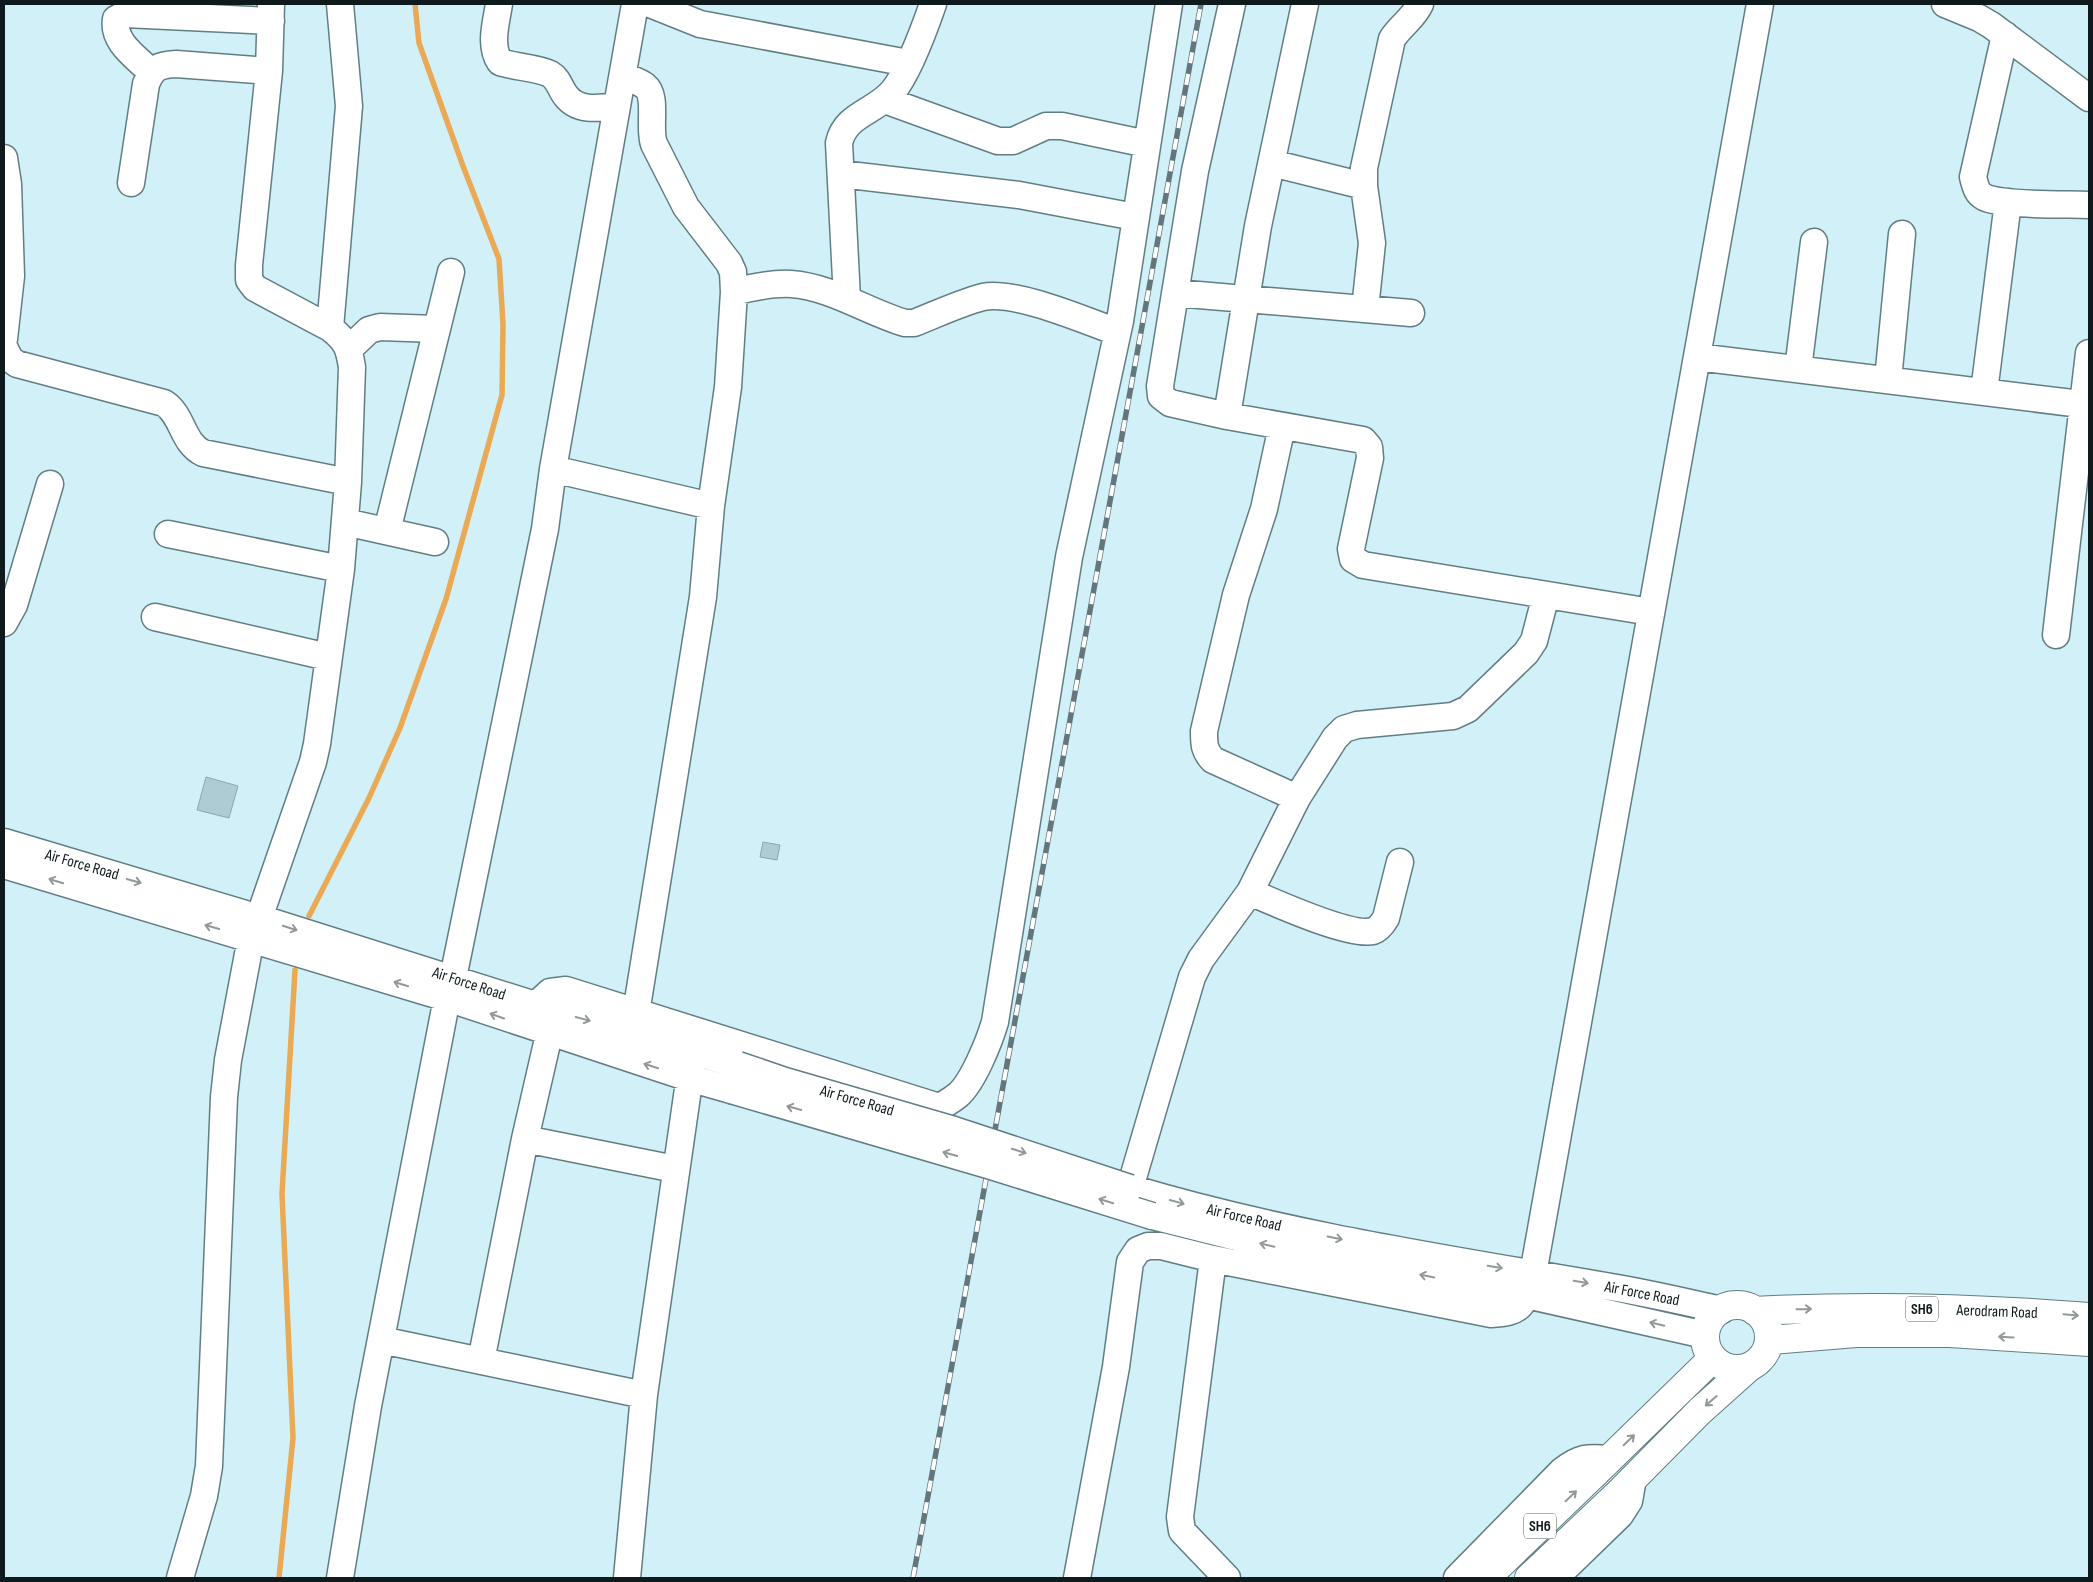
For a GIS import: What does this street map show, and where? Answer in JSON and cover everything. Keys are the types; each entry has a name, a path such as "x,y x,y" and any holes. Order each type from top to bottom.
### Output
{"main road":[{"name":"SH6","path":"1486,1578 1602,1466 1709,1347 1708,1323 1716,1313 1727,1306 1740,1305 1755,1311"},
{"name":"Aerodram Road","path":"1755,1311 1903,1308 2042,1313 2089,1317"},
{"path":"1755,1311 1762,1316 1769,1328 1770,1340"},
{"name":"Aerodram Road","path":"1770,1340 1856,1333 1950,1334 2089,1342"},
{"name":"SH6","path":"1529,1578 1625,1487 1700,1411 1748,1368 1759,1362 1766,1352 1770,1340"},
{"path":"1709,1347 1722,1366 1735,1370 1748,1368"}],"street":[{"path":"330,328 348,106 340,4"},
{"path":"499,4 494,54 500,62 550,74 559,82 566,96 576,105 591,108 617,106"},
{"path":"340,1578 381,1340 450,988 546,528 553,469 635,4"},
{"path":"650,4 700,24 908,63"},
{"path":"846,299 839,142 842,132 848,124 886,100 894,90 908,63 933,4"},
{"path":"1232,4 1195,171 1160,386 1161,396 1170,403 1227,416 1363,440 1369,447 1370,458 1352,536 1351,550 1353,559 1363,565 1651,612"},
{"path":"1227,416 1258,226 1305,4"},
{"path":"1365,309 1372,242 1364,186 1364,168 1392,39 1398,29 1414,14 1420,4"},
{"path":"1077,1578 1116,1367 1130,1262 1138,1250 1148,1246 1161,1246 1491,1314 1510,1313 1523,1305 1530,1285 1760,4"},
{"path":"1945,4 1979,18 2005,35 2089,98"},
{"path":"917,1119 940,1107 957,1096 965,1088 990,1039 995,1022 1067,564 1117,332 1167,5"},
{"path":"151,72 118,39 114,29 116,19 125,14 271,12 269,71 249,280 255,288 330,328 340,336 350,349 352,367 348,482 341,569 313,762 255,928 228,1060 225,1090 209,1466 204,1496 180,1578"},
{"path":"2005,35 1973,177 1976,189 1983,197 2008,202 2089,205"},
{"path":"131,182 146,84 151,72 162,65 176,64 269,71"},
{"path":"623,76 645,86 652,95 651,136 654,144 686,207 729,262 733,272 734,292 728,387 711,506 703,597 636,1013"},
{"path":"886,100 998,141 1012,141 1046,126 1062,126 1146,144"},
{"path":"4,158 8,184 7,235 11,276 5,353 17,364 164,403 173,409 189,442 196,450 203,453 348,482"},
{"path":"1272,163 1364,186"},
{"path":"841,174 1019,195 1135,217"},
{"path":"1984,392 2008,202"},
{"path":"1888,380 1902,234"},
{"path":"1798,369 1814,242"},
{"path":"386,531 451,272"},
{"path":"734,292 766,284 792,284 846,299 905,323 914,322 984,297 996,296 1049,307 1117,332"},
{"path":"1175,293 1411,312"},
{"path":"350,349 370,330 380,327 436,329"},
{"path":"2056,635 2086,405 2089,353"},
{"path":"1697,357 2086,405"},
{"path":"1282,426 1264,509 1236,595 1204,731 1204,743 1206,752 1214,760 1297,798"},
{"path":"553,469 711,506"},
{"path":"4,623 14,605 50,484"},
{"path":"345,522 435,542"},
{"path":"168,534 341,569"},
{"path":"1130,1188 1192,976 1201,959 1250,892 1297,798 1335,738 1344,729 1357,725 1453,716 1473,705 1526,653 1534,641 1546,595"},
{"path":"155,617 328,657"},
{"name":"Air Force Road","path":"4,842 255,928 450,988 546,1016 694,1050 785,1081 917,1119 1130,1188 1257,1222 1334,1238 1530,1285 1709,1347"},
{"path":"1250,892 1311,917 1360,931 1373,931 1381,926 1386,918 1400,862"},
{"name":"Air Force Road","path":"4,865 255,928"},
{"path":"481,1361 525,1139 550,992 566,990 940,1107"},
{"name":"Air Force Road","path":"546,1016 689,1078 988,1165 1152,1216 1280,1248 1530,1285 1613,1287 1722,1310"},
{"path":"627,1578 644,1395 675,1169 694,1050"},
{"path":"525,1139 675,1169"},
{"path":"1213,1258 1180,1517 1182,1531 1227,1578"},
{"path":"381,1340 644,1395"},
{"path":"1457,1578 1562,1470 1586,1457 1602,1466"},
{"path":"1555,1578 1620,1515 1629,1501 1625,1487"}],"building":[{"path":"206,777 238,786 229,818 197,810"},
{"path":"763,842 780,845 777,860 760,857"}],"waterway":[{"path":"309,916 369,798 400,728 446,599 502,395 503,324 499,259 419,43 415,4"},
{"path":"279,1578 293,1438 282,1194 295,970"}],"railway":[{"path":"913,1578 1201,4"}]}
